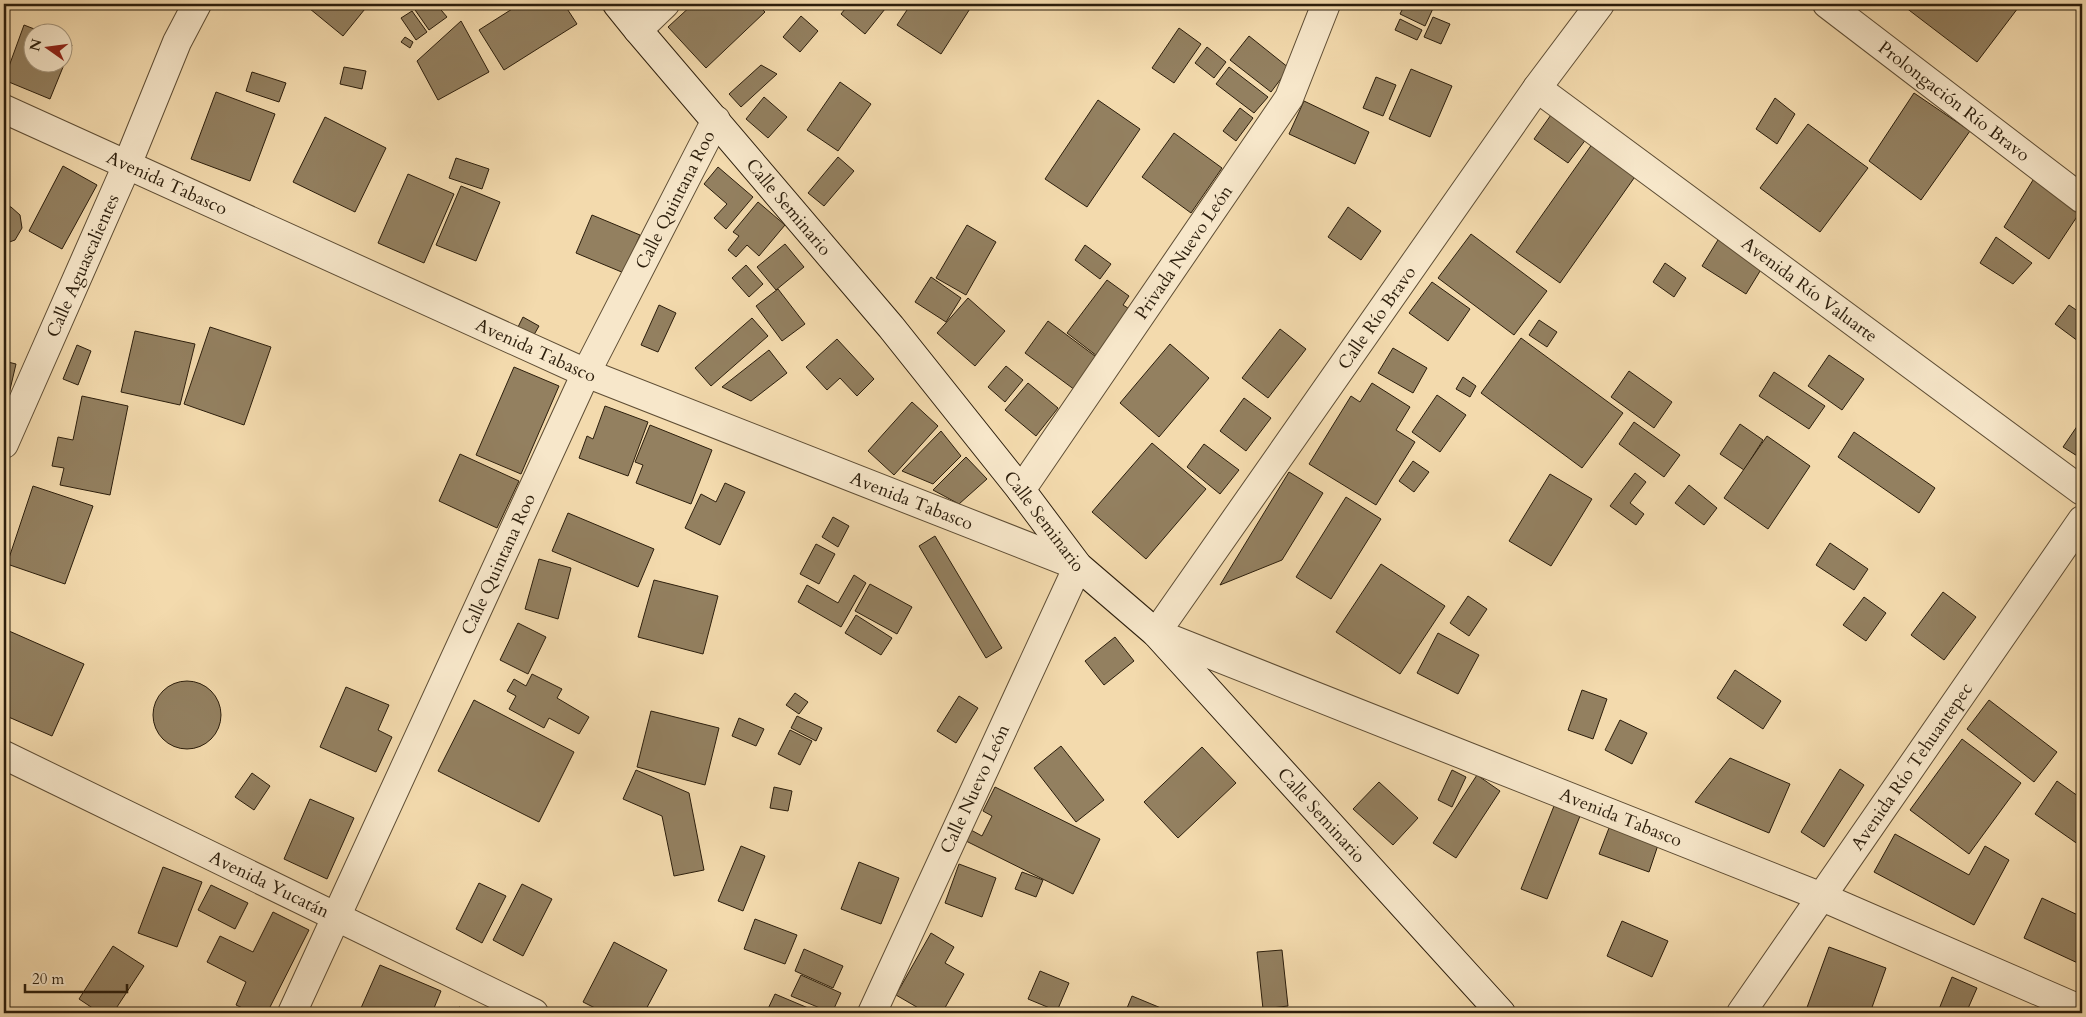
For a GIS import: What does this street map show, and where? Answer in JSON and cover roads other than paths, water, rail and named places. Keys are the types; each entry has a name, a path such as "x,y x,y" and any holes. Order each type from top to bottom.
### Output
{"street":[{"name":"Calle Aguascalientes","path":"4,444 127,165 177,42 197,4"},
{"name":"Calle Seminario","path":"617,4 891,327 1021,490 1078,566 1156,633 1501,1013"},
{"path":"638,30 665,4"},
{"name":"Privada Nuevo León","path":"1021,490 1289,98 1326,4"},
{"name":"Calle Río Bravo","path":"1156,633 1537,88 1600,4"},
{"name":"Prolongación Río Bravo","path":"1827,4 2082,199"},
{"name":"Avenida Río Valuarte","path":"1537,88 2082,491"},
{"name":"Avenida Tabasco","path":"4,109 586,373 1078,566"},
{"name":"Calle Quintana Roo","path":"292,1013 586,373 716,120"},
{"name":"Avenida Río Tehuantepec","path":"1741,1013 2082,520"},
{"name":"Calle Nuevo León","path":"872,1013 1078,566"},
{"name":"Avenida Tabasco","path":"1156,633 1822,897 2082,1010"},
{"name":"Avenida Yucatán","path":"4,755 534,1013"}]}
